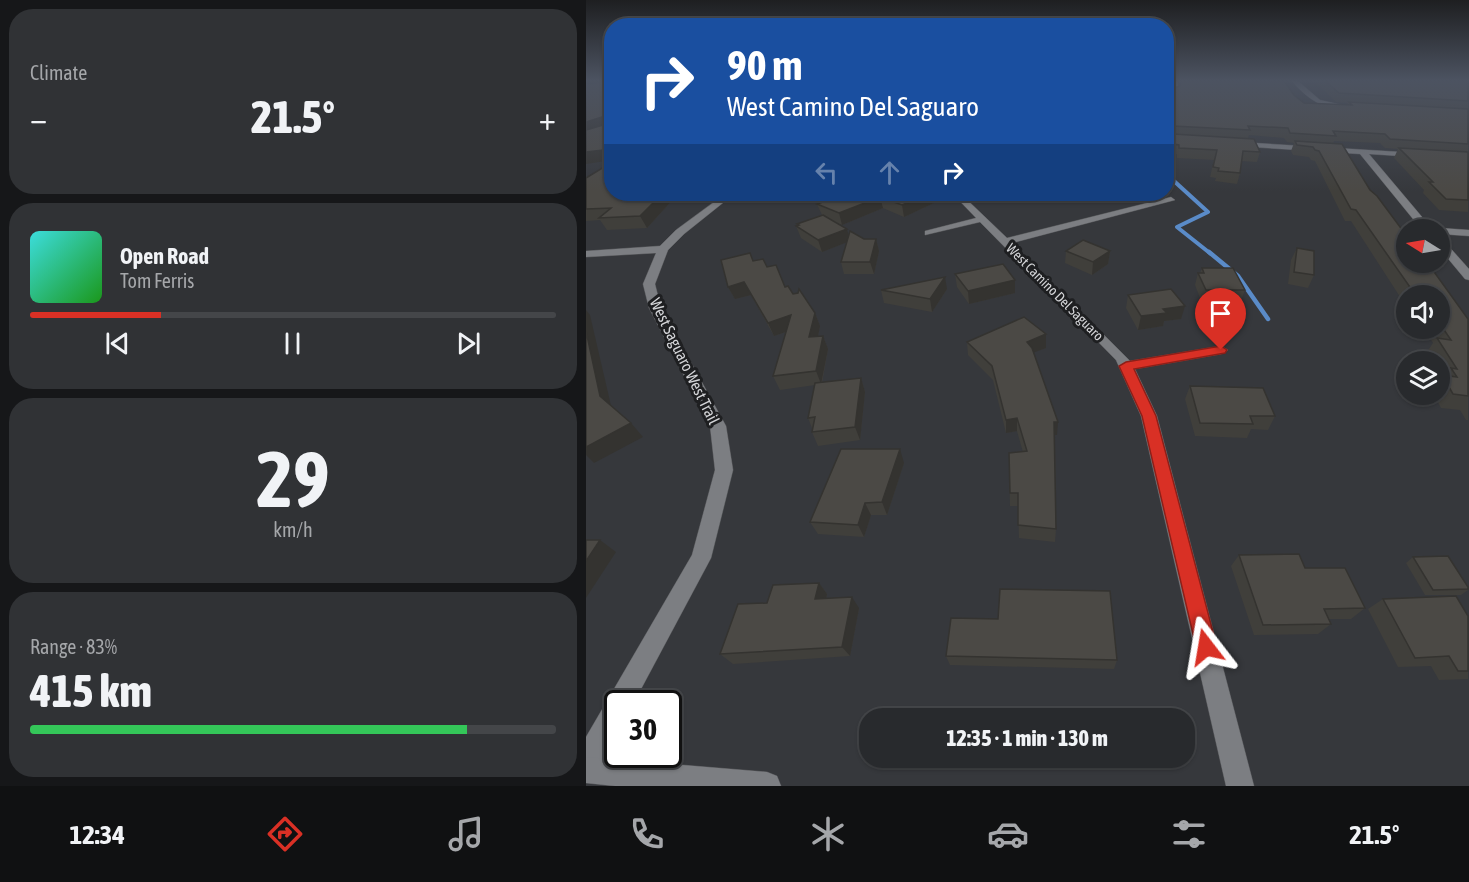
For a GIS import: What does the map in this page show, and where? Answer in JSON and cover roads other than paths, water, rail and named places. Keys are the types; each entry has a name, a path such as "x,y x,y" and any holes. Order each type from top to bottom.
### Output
{"street":[{"path":"1174,139 1199,141"},
{"path":"1231,143 1421,155"},
{"path":"1362,152 1419,219"},
{"name":"West Saguaro West Trail","path":"626,690 701,558 724,470 718,426 655,308 649,284 663,249 680,232 721,201"},
{"name":"West Camino Del Saguaro","path":"964,201 1122,358 1126,366 1149,416 1240,786"},
{"path":"1005,242 1167,201"},
{"path":"929,233 982,219"},
{"path":"1450,232 1468,233"},
{"path":"586,254 663,249"},
{"path":"1450,256 1468,278"},
{"path":"1126,366 1221,350"},
{"name":"West Saguaro West Trail","path":"586,762 604,730"},
{"path":"586,770 767,786"}],"waterway":[{"path":"1174,181 1208,212 1177,227 1211,254"},
{"path":"1209,252 1238,276 1268,319"}]}
